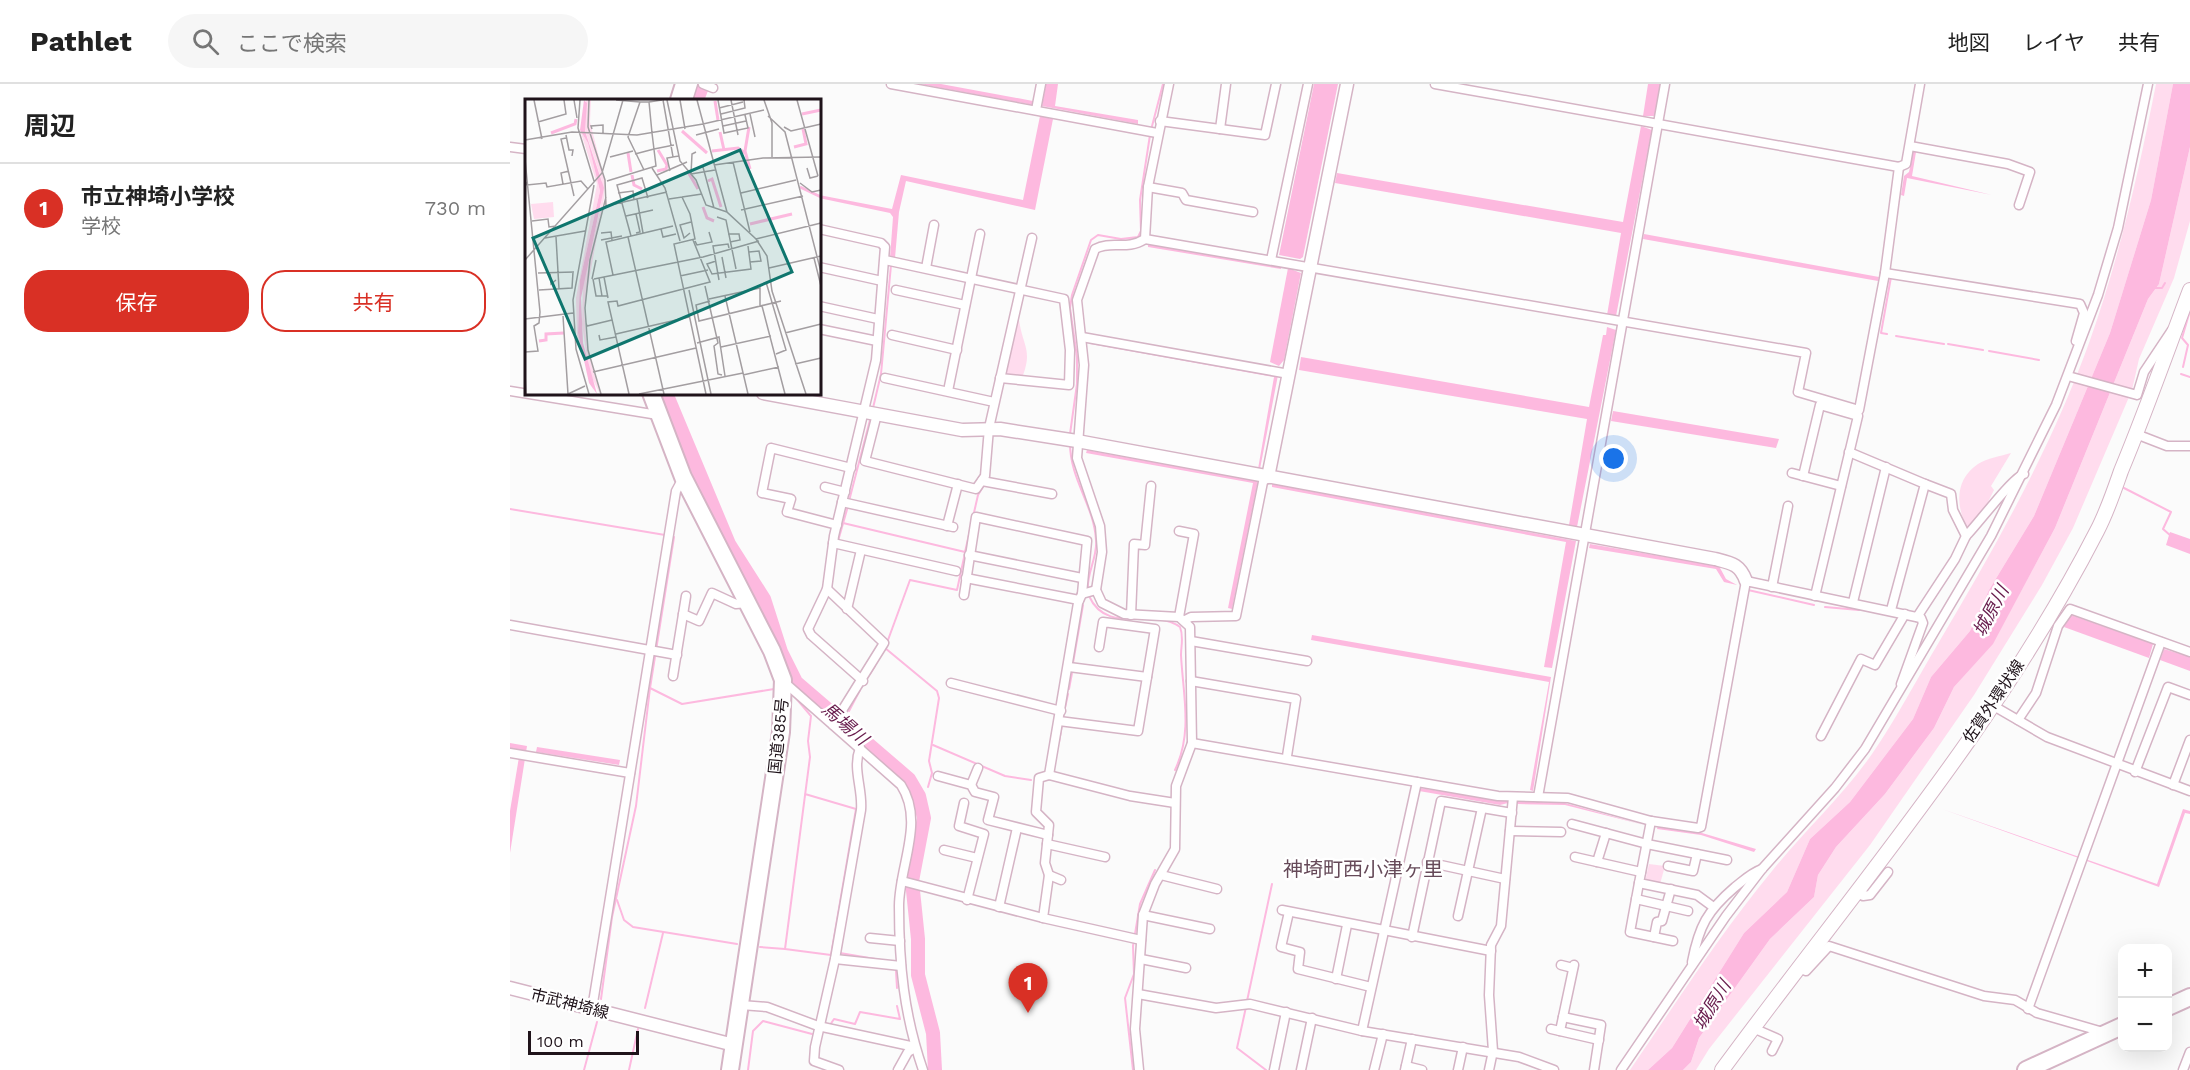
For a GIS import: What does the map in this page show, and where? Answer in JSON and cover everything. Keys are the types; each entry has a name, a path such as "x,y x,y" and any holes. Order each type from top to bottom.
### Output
{"highway":[{"path":"679,99 684,84"},
{"name":"国道385号","path":"651,394 683,477 772,651 783,680 781,732 730,1070"},
{"path":"2172,1005 2190,997"},
{"path":"2026,1070 2118,1028"}],"main road":[{"name":"佐賀外環状線","path":"1722,1070 1797,967 1882,862 1992,705 2058,600 2098,529 2190,291"}],"street":[{"path":"688,99 693,84"},
{"path":"703,84 715,85"},
{"path":"891,84 1153,132"},
{"path":"1036,110 1041,84"},
{"path":"1145,238 1153,132 1160,121 1169,84"},
{"path":"1220,129 1226,84"},
{"path":"1160,121 1265,135 1276,84"},
{"path":"1271,260 1308,84"},
{"path":"1099,647 1103,622 1125,619 1236,616 1263,482 1268,477 1347,84"},
{"path":"1435,84 1899,167 1906,164 1920,84"},
{"path":"1538,797 1665,84"},
{"path":"1621,1070 1691,966 1762,869 1835,788 1865,749 1896,699 2024,474 2068,375 2098,295 2118,228 2148,84"},
{"path":"1910,146 2008,164 2030,172 2019,205"},
{"path":"510,147 525,149"},
{"path":"1049,775 1069,667 1087,593 1095,541 1094,504 1072,441 1083,394 1082,337 1077,300 1095,249 1106,245 1127,247 1145,238 1623,324 1806,353 1798,392 1859,410 1885,273 1899,167"},
{"path":"1148,187 1182,192 1186,200 1253,212"},
{"path":"926,268 934,225"},
{"path":"820,229 881,243 885,247 865,461 976,489 982,481 987,464 985,451 988,428 1032,238"},
{"path":"948,391 980,234"},
{"path":"885,260 1064,299 1070,350 1069,385 1000,378"},
{"path":"820,267 882,281"},
{"path":"1885,273 2080,304 2084,313 2068,375"},
{"path":"896,290 965,305"},
{"path":"820,306 878,319"},
{"path":"2068,375 2138,395 2145,372 2166,337 2177,325"},
{"path":"820,328 877,341"},
{"path":"892,335 957,350"},
{"path":"1082,337 1289,375"},
{"path":"885,378 994,402"},
{"path":"510,391 525,393"},
{"path":"528,394 658,415"},
{"path":"768,394 962,430 988,428 1072,441 1585,535 1735,564 1742,571 1746,580 1701,827 1651,821 1568,798 1513,797 1192,743"},
{"path":"1803,476 1820,405 1858,416 1815,596"},
{"path":"863,681 811,636 808,629 826,589 836,544 837,525 846,503 845,492 851,468 871,413"},
{"path":"2136,434 2168,446 2190,446"},
{"path":"837,525 787,512 791,499 762,493 771,448 851,468"},
{"path":"1849,452 1951,494 1953,510 1966,536"},
{"path":"1853,602 1886,467"},
{"path":"1792,473 1841,486"},
{"path":"1917,617 1950,567 1966,536 1997,503 2016,476 2024,474"},
{"path":"592,1009 630,773 655,650 676,490 683,477"},
{"path":"982,481 1052,494"},
{"path":"846,503 950,526 958,484"},
{"path":"1891,610 1925,484"},
{"path":"1125,619 1134,544 1145,545 1151,486"},
{"path":"825,487 845,492"},
{"path":"1772,587 1788,506"},
{"path":"964,595 976,518 1095,541"},
{"path":"1139,1070 1135,1029 1143,915 1146,903 1178,839 1176,786 1192,743 1190,627 1182,618 1194,534 1179,531"},
{"path":"1087,593 1082,578 1095,541"},
{"path":"836,544 956,571"},
{"path":"847,609 861,550"},
{"path":"969,555 1082,578"},
{"path":"966,578 1087,593 1125,619 1155,629 1138,731 1059,721"},
{"path":"1746,580 1922,618 1923,622 1896,699"},
{"path":"826,589 885,643 833,725"},
{"path":"683,614 699,621 712,593 736,604 748,603"},
{"path":"673,676 686,596"},
{"path":"2018,720 2037,693 2058,626 2070,609 2159,649 2190,652"},
{"path":"1821,736 1861,660 1875,665 1905,614"},
{"path":"510,625 676,655"},
{"path":"1191,641 1307,661"},
{"path":"2028,1009 2159,649"},
{"path":"1069,667 1147,678"},
{"path":"783,680 901,785 911,806 912,819 899,907 901,966 903,994 915,1047 923,1070"},
{"path":"1191,681 1296,699 1287,756"},
{"path":"951,683 1061,711"},
{"path":"2135,772 2168,687 2190,695"},
{"path":"1992,705 2047,737 2116,765 2190,791"},
{"path":"2173,785 2190,740"},
{"path":"839,1070 814,1061 818,1026 835,959 857,820 861,810 862,800 857,777 860,748"},
{"path":"514,754 630,773"},
{"path":"971,785 978,768"},
{"path":"1043,918 1049,875 1045,863 1049,825 1036,812 1039,778 1049,775 1130,796 1175,803"},
{"path":"938,776 971,785 975,792 994,797 988,820 1105,857"},
{"path":"1362,1031 1417,782"},
{"path":"1489,1070 1493,1051 1489,995 1491,951 1495,933 1501,926 1513,797"},
{"path":"1412,937 1441,801 1512,813"},
{"path":"964,803 959,826 984,834 967,900"},
{"path":"1458,916 1482,808"},
{"path":"1651,821 1630,932 1673,941"},
{"path":"1572,824 1647,844 1727,860"},
{"path":"999,908 1017,828"},
{"path":"1510,831 1561,832"},
{"path":"1597,862 1606,833"},
{"path":"944,850 977,858"},
{"path":"1668,866 1693,871 1697,854"},
{"path":"1575,857 1641,872"},
{"path":"1427,862 1505,879"},
{"path":"1691,966 1696,941 1712,906 1753,872 1762,869"},
{"path":"1857,893 1863,896 1870,895 1888,872"},
{"path":"1049,875 1060,880"},
{"path":"1161,875 1217,889"},
{"path":"902,881 999,908 1141,940"},
{"path":"1639,883 1697,895 1712,906"},
{"path":"1654,937 1657,922 1662,921 1671,890"},
{"path":"1636,899 1688,911"},
{"path":"1371,987 1298,969 1300,952 1281,947 1285,911 1347,925 1491,951"},
{"path":"1143,915 1210,929"},
{"path":"1336,979 1347,925"},
{"path":"870,938 900,941"},
{"path":"1797,967 1806,970 1829,946 1984,996 2014,1000 2028,1009 2107,1033"},
{"path":"835,959 901,966"},
{"path":"1141,959 1186,968"},
{"path":"1561,965 1573,966 1563,1017 1556,1030 1599,1040"},
{"name":"市武神埼線","path":"510,988 734,1045"},
{"path":"1138,994 1216,1008 1248,1004 1362,1031 1519,1056 1554,1070"},
{"path":"741,1005 767,1007 818,1026 915,1047"},
{"path":"1274,1070 1286,1012"},
{"path":"1563,1017 1601,1025 1594,1070"},
{"path":"1301,1070 1312,1018"},
{"path":"1753,1028 1778,1039 1772,1051"},
{"path":"1374,1070 1383,1034"},
{"path":"1412,1040 1405,1068 1422,1070"},
{"path":"898,1070 908,1052 915,1047"},
{"path":"1458,1070 1463,1047"},
{"path":"2183,1070 2190,1052"}],"shaded area":[{"path":"2156,84 2173,84 2151,200 2110,333 2034,516 1989,590 1970,631 1931,677 1913,719 1850,802 1810,839 1787,892 1744,933 1672,1048 1648,1070 1630,1070 1734,919 1784,856 1848,785 1872,754 1960,606 2021,496 2058,421 2100,311 2127,215"},
{"path":"2190,147 2190,221 2174,278 2139,359 2132,390 2073,528 2042,585 1974,695 1870,845 1709,1049 1696,1070 1683,1070 1691,1062 1699,1038 1770,939 1814,897 1818,875 1836,847 1885,794 1934,728 1954,687 1993,643 2055,528 2148,299 2159,284"},
{"path":"1015,319 1019,320 1027,354 1022,378 1003,377"},
{"path":"2011,453 1991,486 1994,490 1984,510 1968,528 1959,502 1961,485 1965,477 1978,464"},
{"path":"1649,864 1665,866 1660,884 1645,881"}],"water":[{"path":"920,84 941,84 1033,101 1033,105"},
{"path":"1046,84 1058,84 1055,106 1138,120 1138,124 1042,106"},
{"path":"1314,84 1338,84 1303,257 1300,259 1279,255"},
{"path":"1648,84 1661,84 1655,116 1643,116"},
{"name":"城原川","path":"2173,84 2190,84 2190,147 2159,284 2148,299 2055,528 1993,644 1954,687 1934,728 1885,794 1836,847 1818,875 1814,897 1770,939 1699,1038 1691,1062 1683,1070 1648,1070 1672,1048 1744,933 1787,892 1810,839 1850,802 1913,719 1931,677 1970,631 1989,590 2034,516 2110,333 2151,200"},
{"path":"1040,116 1053,119 1035,210 906,181 899,212 895,258 890,258 893,217 890,213 820,198 820,195 892,209 901,175 1023,200"},
{"path":"1641,126 1652,130 1616,316 1607,315 1621,233 1335,183 1337,173 1623,222"},
{"path":"1913,152 1916,152 1912,176 1992,195 1907,178 1904,196 1901,195 1904,176 1909,172"},
{"path":"1644,234 1879,277 1878,281 1643,239"},
{"path":"1148,244 1281,266 1281,269 1148,247"},
{"path":"1288,268 1301,273 1284,360 1279,366 1270,362"},
{"path":"1607,327 1616,330 1577,527 1569,525 1587,419 1299,370 1301,357 1589,407 1603,335 1606,335"},
{"path":"1091,342 1278,375 1260,469 1258,469 1274,377 1090,344"},
{"path":"1613,411 1779,439 1776,448 1611,421"},
{"path":"1087,450 1258,481 1232,609 1228,608 1253,483 1086,453"},
{"path":"1272,484 1576,541 1552,668 1544,667 1566,542 1272,487"},
{"path":"2170,532 2190,539 2190,554 2166,545"},
{"path":"1590,544 1719,566 1726,579 1737,585 1724,582 1716,569 1589,548"},
{"path":"2071,615 2153,644 2149,658 2064,627"},
{"path":"1312,635 1551,677 1533,791 1530,790 1549,682 1311,640"},
{"path":"2164,649 2190,657 2190,671 2160,660"},
{"path":"510,743 527,746 510,853 510,811 520,751 510,749"},
{"path":"537,747 620,760 619,765 536,752"},
{"path":"1420,788 1508,801 1508,803 1500,805 1419,791"},
{"path":"1518,801 1565,803 1644,825 1565,805 1518,804"},
{"path":"1942,809 2157,884 2183,809 2190,811 2190,814 2185,813 2159,887"},
{"path":"1658,826 1702,833 1756,849 1754,852 1701,835 1657,829"}],"waterway":[{"name":"馬場川","path":"697,99 703,84"},
{"path":"1151,130 1163,84"},
{"path":"1070,434 1077,384 1077,357 1070,308 1072,295 1091,240 1098,235 1121,239 1138,237 1141,231 1140,200 1150,135"},
{"path":"873,408 881,374 891,265"},
{"path":"1887,334 1881,333 1891,277"},
{"path":"2153,288 2162,288 2165,283"},
{"path":"2183,367 2188,345 2182,338 2189,314"},
{"path":"1896,336 1944,344"},
{"path":"1948,344 1983,350"},
{"path":"1989,351 2039,360"},
{"path":"2181,374 2190,377"},
{"name":"馬場川","path":"666,394 729,544 764,599 781,652 796,682 909,779 919,796 924,818 912,881 918,939 918,975 933,1033 935,1070"},
{"path":"849,501 871,416"},
{"path":"1070,443 1074,469 1091,515 1096,540 1088,590"},
{"path":"843,523 965,552 978,495 984,485"},
{"path":"2124,488 2171,512 2163,529 2171,536"},
{"path":"838,541 848,506"},
{"path":"510,509 665,535"},
{"path":"601,999 612,917 636,806 650,688 674,537"},
{"path":"888,640 910,580 957,590 965,553"},
{"path":"1748,590 1814,605"},
{"path":"1089,596 1097,608 1107,615 1118,618 1156,619 1180,627 1186,713 1184,742 1175,770"},
{"path":"1073,663 1083,605"},
{"path":"1825,607 1859,610"},
{"path":"884,650 885,648 937,691 939,698 929,761 932,773 928,787"},
{"path":"870,674 875,666"},
{"path":"1069,689 1072,673"},
{"path":"650,688 682,704 774,689"},
{"path":"849,711 860,690"},
{"path":"1063,717 1068,694"},
{"path":"795,697 811,716 808,741 810,757 785,949 831,955 856,809 805,794"},
{"path":"1059,742 1062,725"},
{"path":"933,745 1005,776 1031,780"},
{"path":"1133,1070 1125,998 1134,974 1133,946 1140,904 1155,870"},
{"path":"1247,1001 1272,884"},
{"path":"617,900 624,920 633,927 737,944"},
{"path":"645,1008 663,933"},
{"path":"760,947 785,949"},
{"path":"840,953 887,961"},
{"path":"896,971 897,988"},
{"path":"830,1025 834,1019 855,1024 860,1012 900,1019 897,1006"},
{"path":"1246,1007 1237,1048 1266,1070"},
{"path":"748,1070 753,1031 763,1021 812,1034"},
{"path":"584,1070 597,1022"},
{"path":"629,1070 638,1029"}],"place":[{"name":"市立神埼小学校","path":"1028,1013"}],"district":[{"name":"神埼町西小津ヶ里","path":"1363,869"}]}
